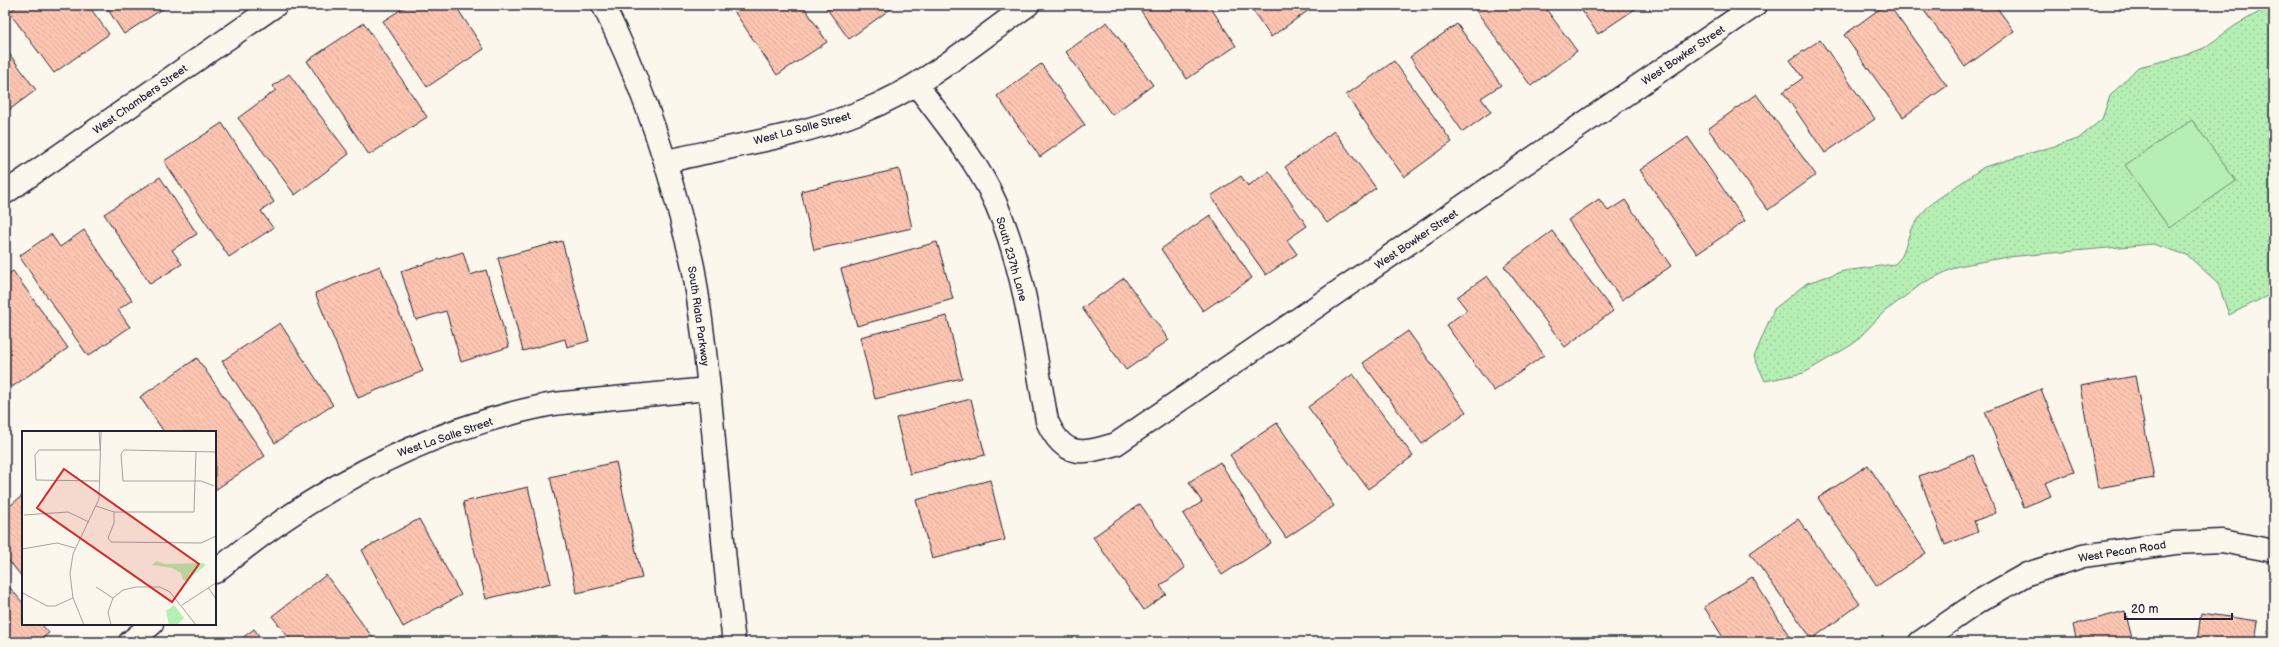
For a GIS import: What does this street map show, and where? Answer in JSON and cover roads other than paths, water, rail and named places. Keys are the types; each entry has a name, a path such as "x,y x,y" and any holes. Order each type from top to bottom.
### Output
{"street":[{"name":"West Chambers Street","path":"5,194 276,5"},
{"name":"South Riata Parkway","path":"603,5 628,56 667,161 694,271 708,389 723,560 734,642"},
{"name":"West La Salle Street","path":"667,161 813,127 864,111 916,84 1028,5"},
{"name":"West Bowker Street","path":"1068,449 1087,452 1116,444 1756,5"},
{"name":"South 237th Lane","path":"916,84 974,163 1000,214 1012,249 1026,310 1047,421 1052,431 1068,449"},
{"name":"West La Salle Street","path":"216,571 240,550 314,498 392,455 463,428 544,406 708,389"},
{"name":"West Pecan Road","path":"1920,642 1982,600 2027,574 2083,556 2175,543 2222,541 2274,551"},
{"path":"130,642 151,625"}]}
